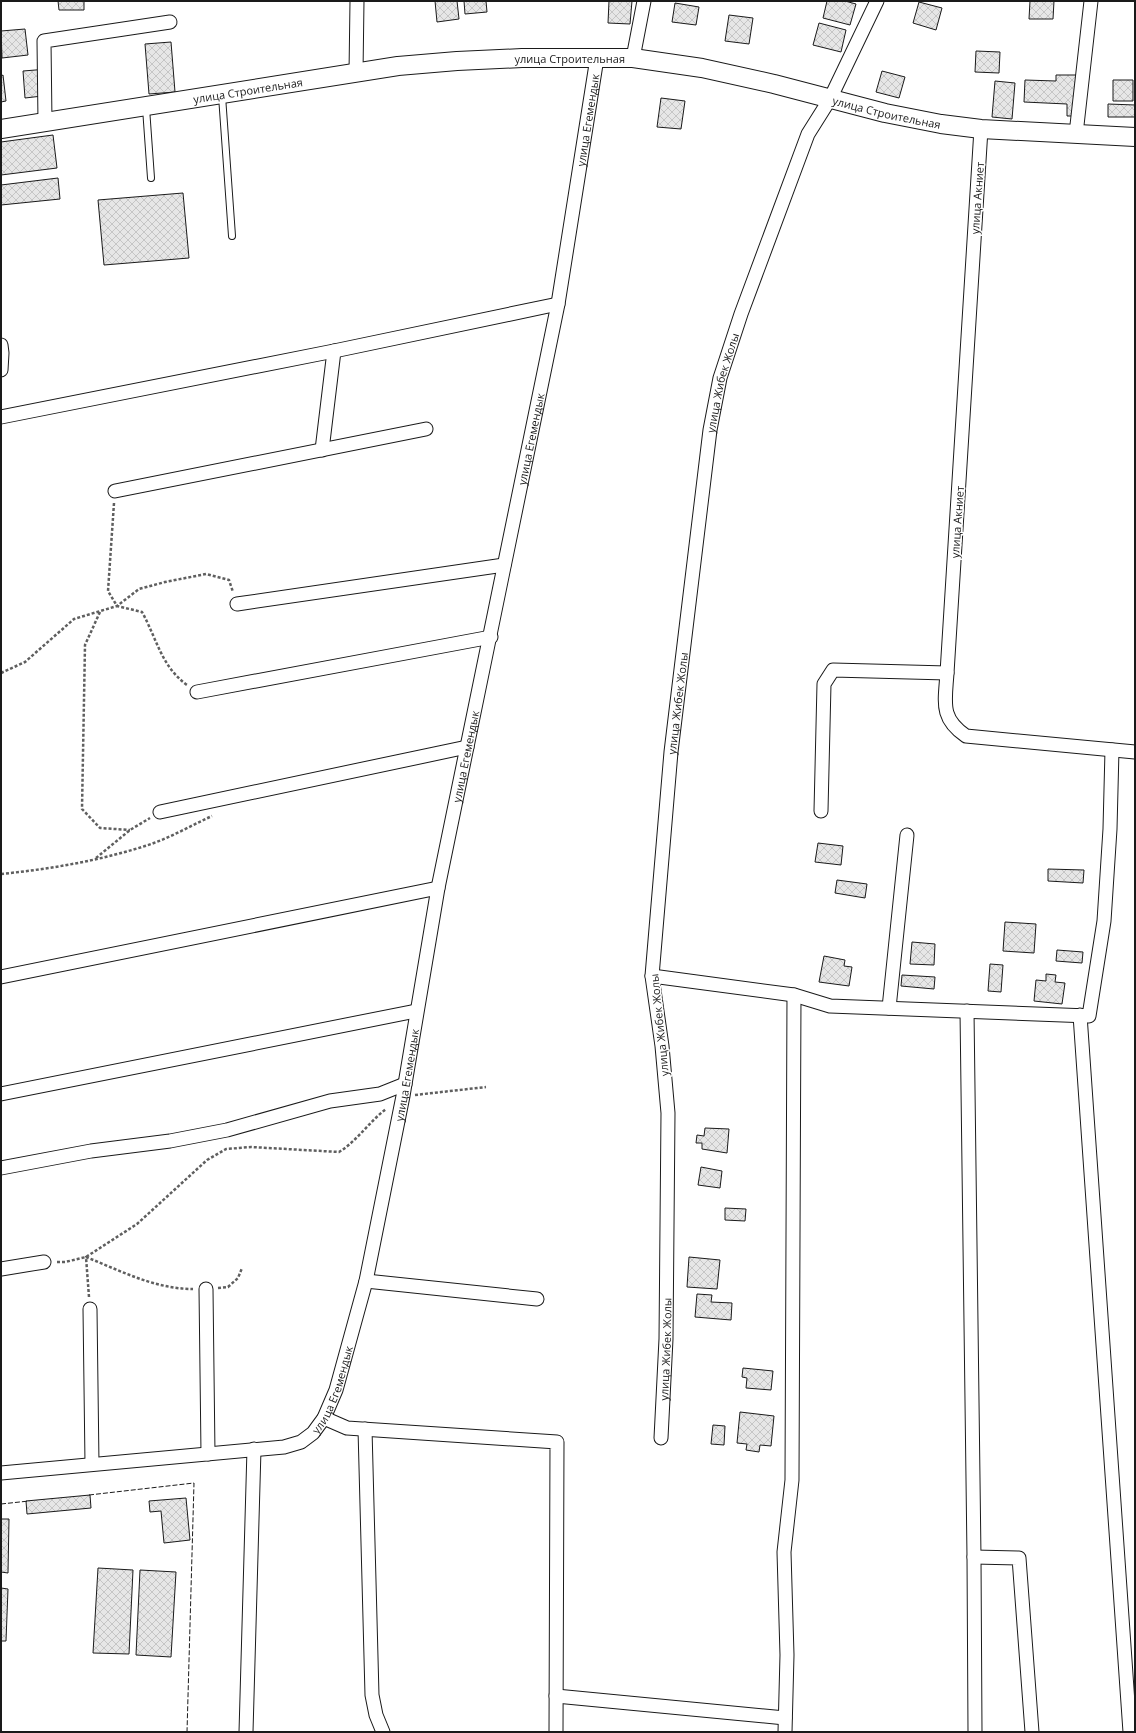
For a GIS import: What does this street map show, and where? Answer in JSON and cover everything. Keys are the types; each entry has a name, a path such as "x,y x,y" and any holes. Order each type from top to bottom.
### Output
{"main road":[{"name":"улица Строительная","path":"1,129 398,66 522,58 634,58 702,68 774,84 885,113 981,130 1135,136"}],"street":[{"path":"356,73 357,1"},
{"path":"634,58 644,1"},
{"name":"улица Жибек Жолы","path":"661,1438 666,1339 668,1113 662,1046 652,976 671,752 710,430 720,378 741,314 808,134 830,99 877,1"},
{"path":"1076,134 1091,1"},
{"path":"45,122 44,41 170,22"},
{"name":"улица Егемендык","path":"254,1449 284,1446 301,1442 313,1433 324,1418 336,1390 366,1281 404,1090 416,1011 438,888 558,304 597,58"},
{"name":"улица Акниет","path":"981,130 947,673 947,717 955,728 966,736 1135,752"},
{"path":"1,416 334,351 558,304"},
{"path":"1,345 1,370"},
{"path":"322,450 334,351"},
{"path":"115,491 426,429"},
{"path":"237,604 504,565"},
{"path":"197,692 491,636"},
{"path":"821,811 824,684 833,670 947,673"},
{"path":"160,812 467,747"},
{"path":"652,976 794,995 830,1006 1089,1016 1104,920 1110,829 1112,750"},
{"path":"889,1008 907,834"},
{"path":"1,978 438,888"},
{"path":"785,1732 786,1655 784,1552 792,1480 794,995"},
{"path":"1,1094 416,1011"},
{"path":"967,1011 974,1557 974,1732"},
{"path":"1080,1015 1130,1732"},
{"path":"1,1168 91,1150 170,1141 227,1130 330,1101 404,1090"},
{"path":"1,1269 44,1262"},
{"path":"366,1281 537,1299"},
{"path":"206,1289 208,1454"},
{"path":"90,1309 92,1464"},
{"path":"324,1418 347,1428 557,1442 556,1732"},
{"path":"365,1429 372,1695 376,1715 383,1732"},
{"path":"1,1472 254,1449 246,1732"},
{"path":"974,1557 1019,1558 1032,1732"},
{"path":"556,1696 785,1718"}],"lane":[{"path":"222,94 232,236"},
{"path":"145,106 152,178"}],"path":[{"path":"115,491 108,591 117,606 142,612 151,629 160,654 176,677 197,692"},
{"path":"1,673 25,662 74,619 117,606 139,589 206,574 229,580 237,604"},
{"path":"100,611 85,645 82,809 100,828 130,830"},
{"path":"94,859 130,830 160,812"},
{"path":"1,874 45,869 146,846 212,816 217,812"},
{"path":"44,1262 65,1262 86,1256 137,1224 207,1160 226,1149 251,1147 339,1152 350,1145 373,1119 404,1090 486,1088"},
{"path":"86,1256 148,1281 177,1289 228,1287 238,1278 242,1268"},
{"path":"86,1256 90,1309"}],"building":[{"path":"58,1 84,1 84,10 59,10"},
{"path":"435,1 457,1 459,19 437,22"},
{"path":"464,1 486,1 487,12 465,14"},
{"path":"609,1 632,1 630,24 608,23"},
{"path":"827,1 845,1 856,4 850,25 823,18"},
{"path":"1030,1 1054,1 1053,19 1029,19"},
{"path":"919,2 942,8 936,30 913,23"},
{"path":"675,3 699,7 696,25 672,22"},
{"path":"729,15 753,18 749,44 725,41"},
{"path":"819,23 846,30 841,52 813,45"},
{"path":"25,29 28,55 2,58 1,31"},
{"path":"171,42 175,92 149,94 145,44"},
{"path":"976,51 1000,52 999,73 975,72"},
{"path":"48,69 51,95 25,98 23,71"},
{"path":"882,71 905,77 899,98 876,92"},
{"path":"3,75 6,101 1,102 1,76"},
{"path":"1056,75 1080,75 1078,116 1067,116 1067,104 1024,102 1025,80 1056,81"},
{"path":"1113,80 1133,80 1133,101 1113,101"},
{"path":"995,81 1015,83 1012,119 992,117"},
{"path":"661,98 685,101 681,129 657,127"},
{"path":"1108,104 1135,105 1135,117 1108,117"},
{"path":"53,135 57,168 1,175 1,142"},
{"path":"58,178 60,199 1,205 1,185"},
{"path":"183,193 189,258 104,265 98,200"},
{"path":"818,843 843,846 841,865 815,862"},
{"path":"1048,869 1084,870 1083,883 1048,881"},
{"path":"837,880 867,884 865,898 835,893"},
{"path":"1005,922 1036,924 1034,953 1003,951"},
{"path":"912,942 935,944 934,965 910,964"},
{"path":"1057,950 1083,952 1082,963 1056,961"},
{"path":"824,956 845,960 844,966 852,967 849,986 819,982"},
{"path":"990,964 1003,965 1001,992 988,991"},
{"path":"1046,974 1056,975 1055,982 1065,983 1062,1004 1034,1001 1036,980 1046,981"},
{"path":"902,975 935,977 934,989 901,986"},
{"path":"705,1128 729,1129 727,1153 702,1149 702,1143 696,1143 697,1135 704,1136"},
{"path":"701,1167 722,1171 720,1188 698,1185"},
{"path":"725,1208 746,1209 745,1221 725,1220"},
{"path":"689,1257 720,1260 717,1289 687,1287"},
{"path":"697,1294 712,1295 711,1302 732,1303 731,1320 695,1317"},
{"path":"743,1368 773,1371 771,1390 746,1388 747,1378 742,1377"},
{"path":"740,1412 774,1416 771,1446 760,1445 759,1452 746,1450 747,1444 737,1443"},
{"path":"713,1425 725,1426 724,1445 711,1444"},
{"path":"90,1495 91,1508 27,1514 26,1501"},
{"path":"186,1498 190,1540 164,1543 161,1511 150,1512 149,1501"},
{"path":"1,1519 9,1519 8,1573 1,1572"},
{"path":"98,1568 133,1570 129,1654 93,1653"},
{"path":"140,1570 176,1572 171,1657 136,1655"},
{"path":"1,1588 8,1589 6,1641 1,1641"}],"fence":[{"path":"89,1495 194,1483 187,1732"},
{"path":"1,1504 29,1501"}]}
